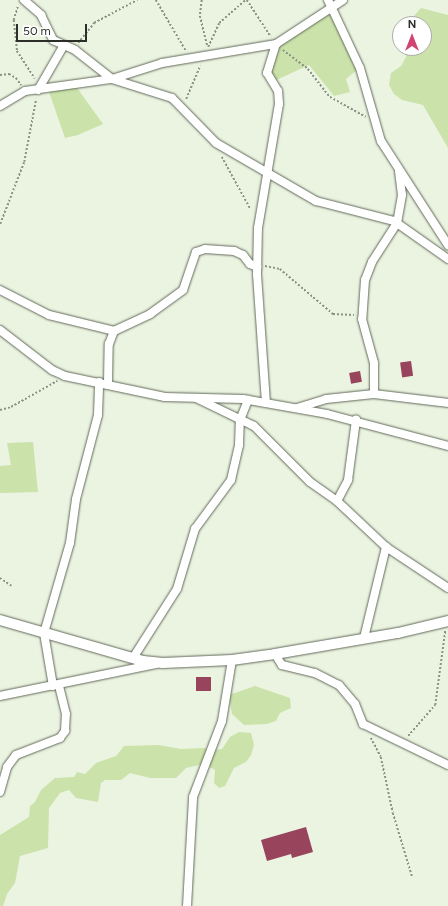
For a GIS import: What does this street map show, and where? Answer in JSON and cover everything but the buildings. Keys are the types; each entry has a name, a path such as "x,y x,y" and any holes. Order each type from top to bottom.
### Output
{"street":[{"path":"24,0 41,15 51,37 72,49 112,79 172,98 216,143 269,176 316,201 381,216 397,224 447,259"},
{"path":"0,106 25,91 38,88 112,79 162,63 276,44 330,4 343,0"},
{"path":"330,4 360,68 381,141 448,245"},
{"path":"266,403 257,267 258,228 269,176 279,104 278,91 267,73 276,44"},
{"path":"38,88 64,45"},
{"path":"374,394 374,363 365,336 362,315 367,270 397,224 402,195 399,171"},
{"path":"0,290 19,302 49,315 114,331 150,314 178,294 186,284 193,256 200,249 240,252 250,264 257,267"},
{"path":"0,330 44,365 65,376 166,397 248,400 295,408 356,420 448,446"},
{"path":"0,792 7,767 16,755 60,738 65,731 66,714 56,686 44,633 70,543 76,499 98,415 109,344 114,331"},
{"path":"295,408 326,399 374,394 448,403"},
{"path":"196,398 254,426 310,482 337,501 386,547 448,588"},
{"path":"133,658 178,589 195,530 231,480 239,445 240,420 248,400"},
{"path":"337,501 348,480 356,420"},
{"path":"364,638 386,547"},
{"path":"0,620 133,658 163,663"},
{"path":"0,696 56,686 163,663 232,660 275,654 447,621"},
{"path":"275,654 282,666 315,673 339,685 355,704 363,724 448,765"},
{"path":"187,906 193,797 222,722 232,660"}],"path":[{"path":"0,224 24,162 38,88 17,51 14,20 20,0"},
{"path":"72,49 94,23 137,0"},
{"path":"156,0 190,58"},
{"path":"202,0 200,16 208,47"},
{"path":"247,0 276,44 308,69 330,97 376,124"},
{"path":"0,74 8,74 16,78 25,91"},
{"path":"216,143 236,186 255,215 258,228"},
{"path":"257,267 280,269 333,314 362,315"},
{"path":"0,410 10,407 65,376"},
{"path":"0,578 12,586"},
{"path":"401,743 435,705 447,621"},
{"path":"363,724 381,756 393,813 412,876"}],"green space":[{"path":"421,8 448,15 448,148 423,105 402,100 394,94 389,85 391,73 401,66 406,56 432,56 432,16 414,16"},
{"path":"331,9 358,69 346,79 350,92 334,96 309,65 272,82 269,74 278,45"},
{"path":"75,85 103,124 78,135 65,138 48,89"},
{"path":"33,442 38,492 0,493 0,466 11,465 7,443"},
{"path":"255,686 290,698 291,708 280,713 276,721 267,724 244,725 232,714 229,695"},
{"path":"239,732 251,733 254,745 251,755 246,762 234,768 225,786 219,788 214,783 215,770 204,764 186,768 176,778 150,778 130,773 121,780 105,780 101,783 98,802 76,798 69,790 60,793 49,808 48,848 20,856 15,883 7,894 3,906 0,906 0,835 29,817 30,806 35,802 41,790 55,778 74,777 77,772 85,774 96,763 116,756 124,746 159,745 181,749 222,749 230,737"}]}
